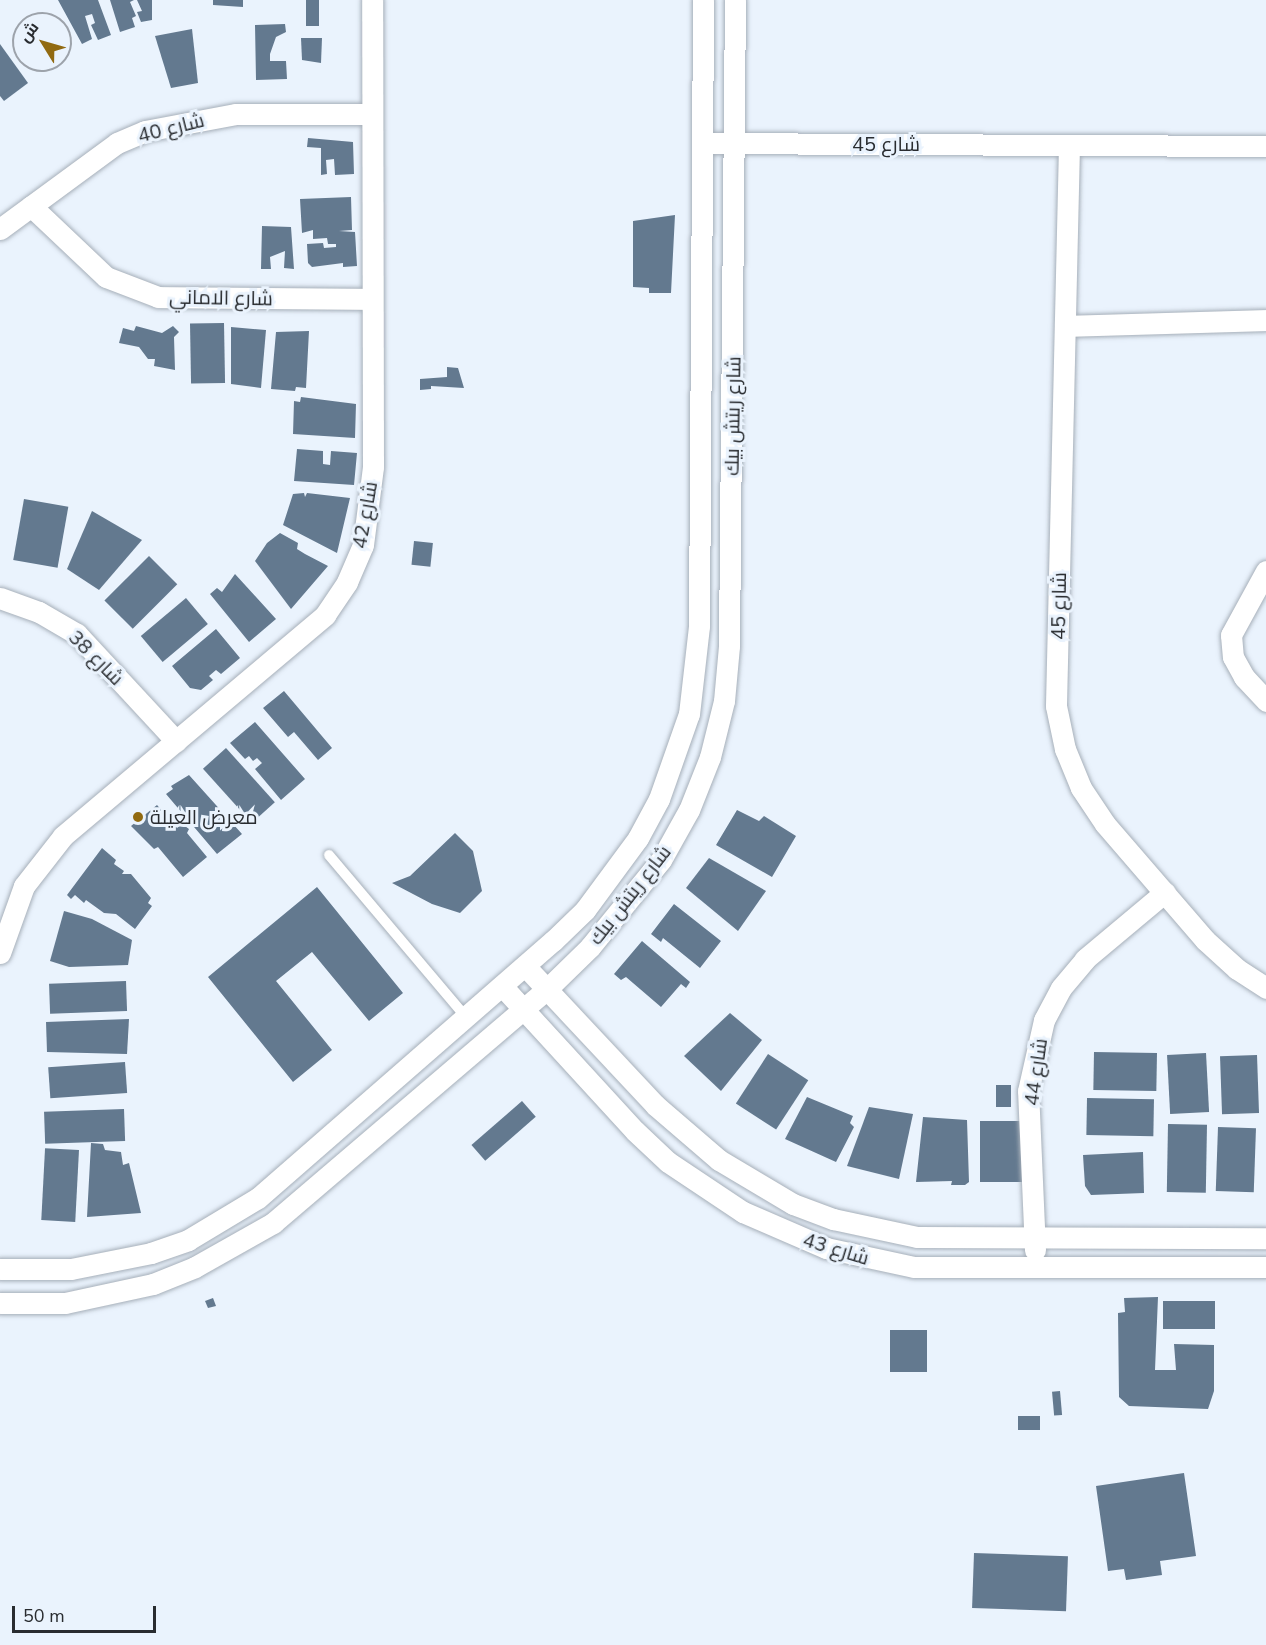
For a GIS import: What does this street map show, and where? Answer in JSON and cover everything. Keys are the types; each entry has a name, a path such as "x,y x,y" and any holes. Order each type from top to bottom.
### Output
{"street":[{"name":"شارع 42","path":"0,953 10,916 42,860 63,836 325,615 347,582 363,545 373,467 372,0"},
{"name":"شارع ريتش بيك","path":"0,1269 71,1269 109,1264 188,1239 258,1198 465,1017 526,967 585,910 638,838 659,799 689,714 701,583 703,0"},
{"name":"شارع ريتش بيك","path":"0,1303 65,1303 109,1295 174,1275 235,1247 273,1222 546,990 590,947 661,860 689,810 710,757 724,701 732,604 735,0"},
{"name":"شارع 40","path":"0,229 117,143 174,123 236,114 371,114"},
{"name":"شارع 45","path":"704,143 1266,146"},
{"name":"شارع 45","path":"1069,145 1056,706 1065,749 1081,788 1105,824 1205,940 1237,969 1266,988"},
{"name":"شارع الاماني","path":"31,206 106,277 158,297 371,299"},
{"path":"1065,326 1266,320"},
{"path":"1266,571 1240,613 1231,635 1238,667 1266,701"},
{"name":"شارع 38","path":"0,598 39,612 77,634 176,741"},
{"name":"شارع 44","path":"1035,1265 1028,1091 1044,1020 1061,988 1085,958 1165,892"},
{"name":"شارع 43","path":"526,967 686,1133 719,1160 793,1204 875,1230 917,1237 1266,1238"},
{"name":"شارع 43","path":"503,987 635,1131 695,1182 743,1212 826,1248 869,1260 914,1268 1035,1265 1266,1267"}],"lane":[{"path":"329,855 465,1017"}],"building":[{"path":"58,0 98,0 111,35 98,40 91,25 95,23 92,14 85,16 92,39 82,44 72,26 72,12 65,12"},
{"path":"110,0 134,0 130,2 136,16 132,18 135,27 120,32"},
{"path":"137,0 152,0 152,20 141,22 137,12 142,11"},
{"path":"213,0 243,0 243,7 213,5"},
{"path":"306,0 319,0 319,26 306,26"},
{"path":"285,24 286,32 276,37 270,61 286,61 287,79 256,80 255,25"},
{"path":"192,29 198,83 171,88 155,36"},
{"path":"301,38 322,38 321,63 302,60"},
{"path":"0,44 12,61 12,72 20,72 28,83 4,101 0,96"},
{"path":"308,138 353,142 354,174 335,175 334,159 326,160 327,174 321,175 321,148 307,147"},
{"path":"351,197 352,230 339,231 355,232 357,266 343,267 343,263 312,267 308,263 307,244 323,243 324,248 336,247 336,244 328,244 327,238 313,239 313,230 302,233 300,199"},
{"path":"675,215 671,293 649,293 649,288 633,287 633,221"},
{"path":"262,226 291,227 294,269 284,268 285,251 270,257 271,269 261,269"},
{"path":"224,323 225,383 191,384 190,324"},
{"path":"136,326 162,333 173,326 179,332 174,337 175,370 154,366 155,359 148,359 139,347 119,343 123,328 134,331"},
{"path":"231,327 266,330 261,388 231,384"},
{"path":"309,331 306,388 296,387 295,391 271,389 276,332"},
{"path":"447,367 458,368 464,388 431,386 431,389 420,390 420,379 447,377"},
{"path":"301,397 356,404 355,438 293,434 294,401 300,402"},
{"path":"297,449 323,451 323,464 330,465 331,451 357,453 354,485 294,481"},
{"path":"304,493 305,497 307,493 350,498 337,553 283,525 293,494"},
{"path":"24,499 68,507 58,568 13,560"},
{"path":"92,511 142,540 99,590 67,569"},
{"path":"280,533 298,543 297,549 328,566 291,609 255,561 267,543"},
{"path":"414,541 433,543 430,567 411,565"},
{"path":"149,556 177,584 133,629 104,601"},
{"path":"235,574 276,619 249,642 210,594 217,588 222,592"},
{"path":"186,598 208,624 163,662 141,636"},
{"path":"216,629 240,658 221,674 216,670 209,676 213,680 201,690 190,688 172,666"},
{"path":"284,691 332,748 318,760 294,732 288,737 263,708"},
{"path":"255,722 305,779 281,800 255,769 262,763 257,758 253,761 249,756 245,759 230,743"},
{"path":"226,748 275,802 252,823 203,769"},
{"path":"189,775 242,834 217,854 166,794 173,789 171,786"},
{"path":"157,805 177,828 182,824 189,829 187,833 207,857 183,877 158,847 154,849 131,826"},
{"path":"737,810 759,821 764,816 796,836 772,877 716,845"},
{"path":"455,833 473,851 482,891 460,913 432,904 392,883 410,876"},
{"path":"102,848 116,860 114,864 124,871 122,874 131,874 151,898 148,903 152,906 135,929 116,914 104,913 86,900 84,903 75,895 71,899 67,895"},
{"path":"709,858 766,891 738,931 686,888"},
{"path":"317,887 403,993 369,1021 312,952 276,981 332,1050 293,1082 208,977"},
{"path":"674,904 721,941 700,968 663,938 661,942 651,934"},
{"path":"64,911 92,919 132,940 128,965 69,967 50,961"},
{"path":"642,941 690,982 686,988 681,984 661,1007 626,977 621,980 614,974"},
{"path":"126,981 127,1011 50,1014 49,984"},
{"path":"730,1013 762,1040 721,1091 684,1056"},
{"path":"129,1019 127,1054 47,1052 46,1022"},
{"path":"1094,1052 1157,1053 1156,1091 1093,1090"},
{"path":"1206,1053 1209,1112 1170,1114 1167,1055"},
{"path":"768,1054 808,1080 776,1130 736,1103"},
{"path":"1257,1055 1259,1113 1222,1114 1220,1056"},
{"path":"125,1062 127,1093 50,1098 48,1067"},
{"path":"996,1085 1011,1085 1011,1107 996,1107"},
{"path":"807,1097 853,1116 850,1123 854,1127 836,1162 785,1139"},
{"path":"1087,1098 1154,1099 1153,1136 1086,1135"},
{"path":"522,1101 536,1117 485,1161 471,1145"},
{"path":"869,1107 913,1114 899,1179 847,1166"},
{"path":"124,1109 125,1141 45,1144 44,1112"},
{"path":"923,1117 967,1120 969,1182 965,1185 951,1185 952,1181 916,1182"},
{"path":"980,1121 1023,1121 1023,1182 980,1182"},
{"path":"1168,1124 1207,1125 1206,1193 1167,1192"},
{"path":"1218,1127 1256,1128 1254,1192 1216,1191"},
{"path":"91,1143 103,1144 105,1150 121,1152 123,1165 129,1163 141,1213 87,1217"},
{"path":"45,1148 79,1150 75,1222 41,1220"},
{"path":"1143,1152 1144,1193 1091,1195 1085,1186 1083,1155"},
{"path":"1158,1297 1155,1370 1176,1370 1174,1344 1214,1345 1214,1391 1208,1409 1129,1406 1119,1397 1118,1313 1125,1312 1124,1298"},
{"path":"213,1298 216,1306 208,1308 205,1301"},
{"path":"1163,1301 1215,1301 1215,1329 1163,1329"},
{"path":"890,1330 927,1330 927,1372 890,1372"},
{"path":"1060,1391 1062,1415 1054,1416 1052,1392"},
{"path":"1018,1416 1040,1416 1040,1430 1018,1430"},
{"path":"1184,1473 1196,1556 1160,1561 1162,1575 1126,1580 1124,1569 1108,1571 1096,1486"},
{"path":"974,1553 1068,1556 1066,1611 972,1608"}],"place":[{"name":"معرض العيلة","path":"138,817"}]}
